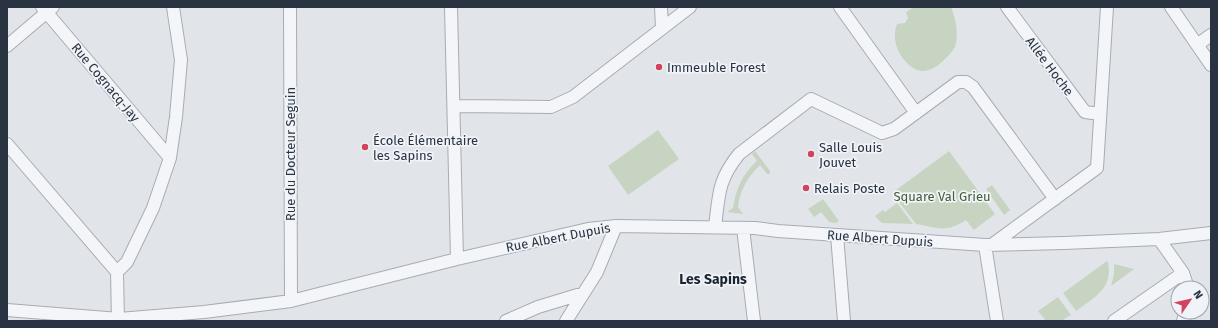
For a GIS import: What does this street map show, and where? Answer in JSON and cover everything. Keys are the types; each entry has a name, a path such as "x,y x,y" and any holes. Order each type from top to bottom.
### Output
{"street":[{"path":"117,272 127,262 153,208 170,158 176,117 181,60 173,7"},
{"name":"Rue du Docteur Seguin","path":"290,7 291,301"},
{"path":"451,7 457,258"},
{"path":"661,7 662,28"},
{"path":"454,106 551,107 573,97 690,7"},
{"path":"840,7 916,113"},
{"name":"Allée Hoche","path":"1007,7 1085,112 1100,114"},
{"path":"997,321 989,244 1056,199 1098,168 1107,7"},
{"path":"1171,7 1211,65"},
{"path":"7,46 47,9"},
{"name":"Rue Cognacq-Jay","path":"47,9 170,158"},
{"path":"1197,45 1211,35"},
{"path":"715,227 719,189 730,165 739,154 811,99 882,133 894,129 958,82 966,82 973,87 1056,199"},
{"path":"7,144 117,272 118,320"},
{"path":"566,321 597,272 616,226"},
{"name":"Rue Albert Dupuis","path":"10,314 118,320 204,312 291,301 457,258 588,229 616,226 755,228 778,232 954,244 1064,243 1159,239 1211,233"},
{"path":"743,228 754,321"},
{"path":"837,235 844,321"},
{"path":"1159,239 1183,273 1185,280"},
{"path":"1114,321 1183,273"},
{"path":"506,321 538,307 584,293"}],"green space":[{"path":"914,7 951,7 956,22 957,37 955,47 937,66 925,71 914,69 909,65 898,51 895,40 897,24 905,23 908,18 906,12"},
{"path":"658,130 679,159 628,195 608,166"},
{"path":"755,151 770,171 770,174 767,174 760,165 751,175 740,195 738,207 743,214 727,212 733,208 740,182 747,171 757,161 752,154"},
{"name":"Square Val Grieu","path":"949,151 995,214 974,230 966,220 953,227 947,228 936,228 916,224 892,193"},
{"path":"992,185 1010,210 1004,215 986,189"},
{"path":"823,199 839,221 836,223 829,222 821,212 814,217 808,209"},
{"path":"897,203 913,224 882,223 875,216 883,210 885,212"},
{"path":"1107,261 1109,271 1105,286 1096,296 1076,311 1063,293"},
{"path":"1114,264 1134,269 1111,286 1114,274"},
{"path":"1058,297 1071,315 1061,321 1046,321 1038,311"}],"place":[{"name":"Immeuble Forest","path":"659,67"},
{"name":"École Élémentaire les Sapins","path":"365,147"},
{"name":"Salle Louis Jouvet","path":"811,154"},
{"name":"Relais Poste","path":"806,188"}],"district":[{"name":"Les Sapins","path":"713,279"}]}
